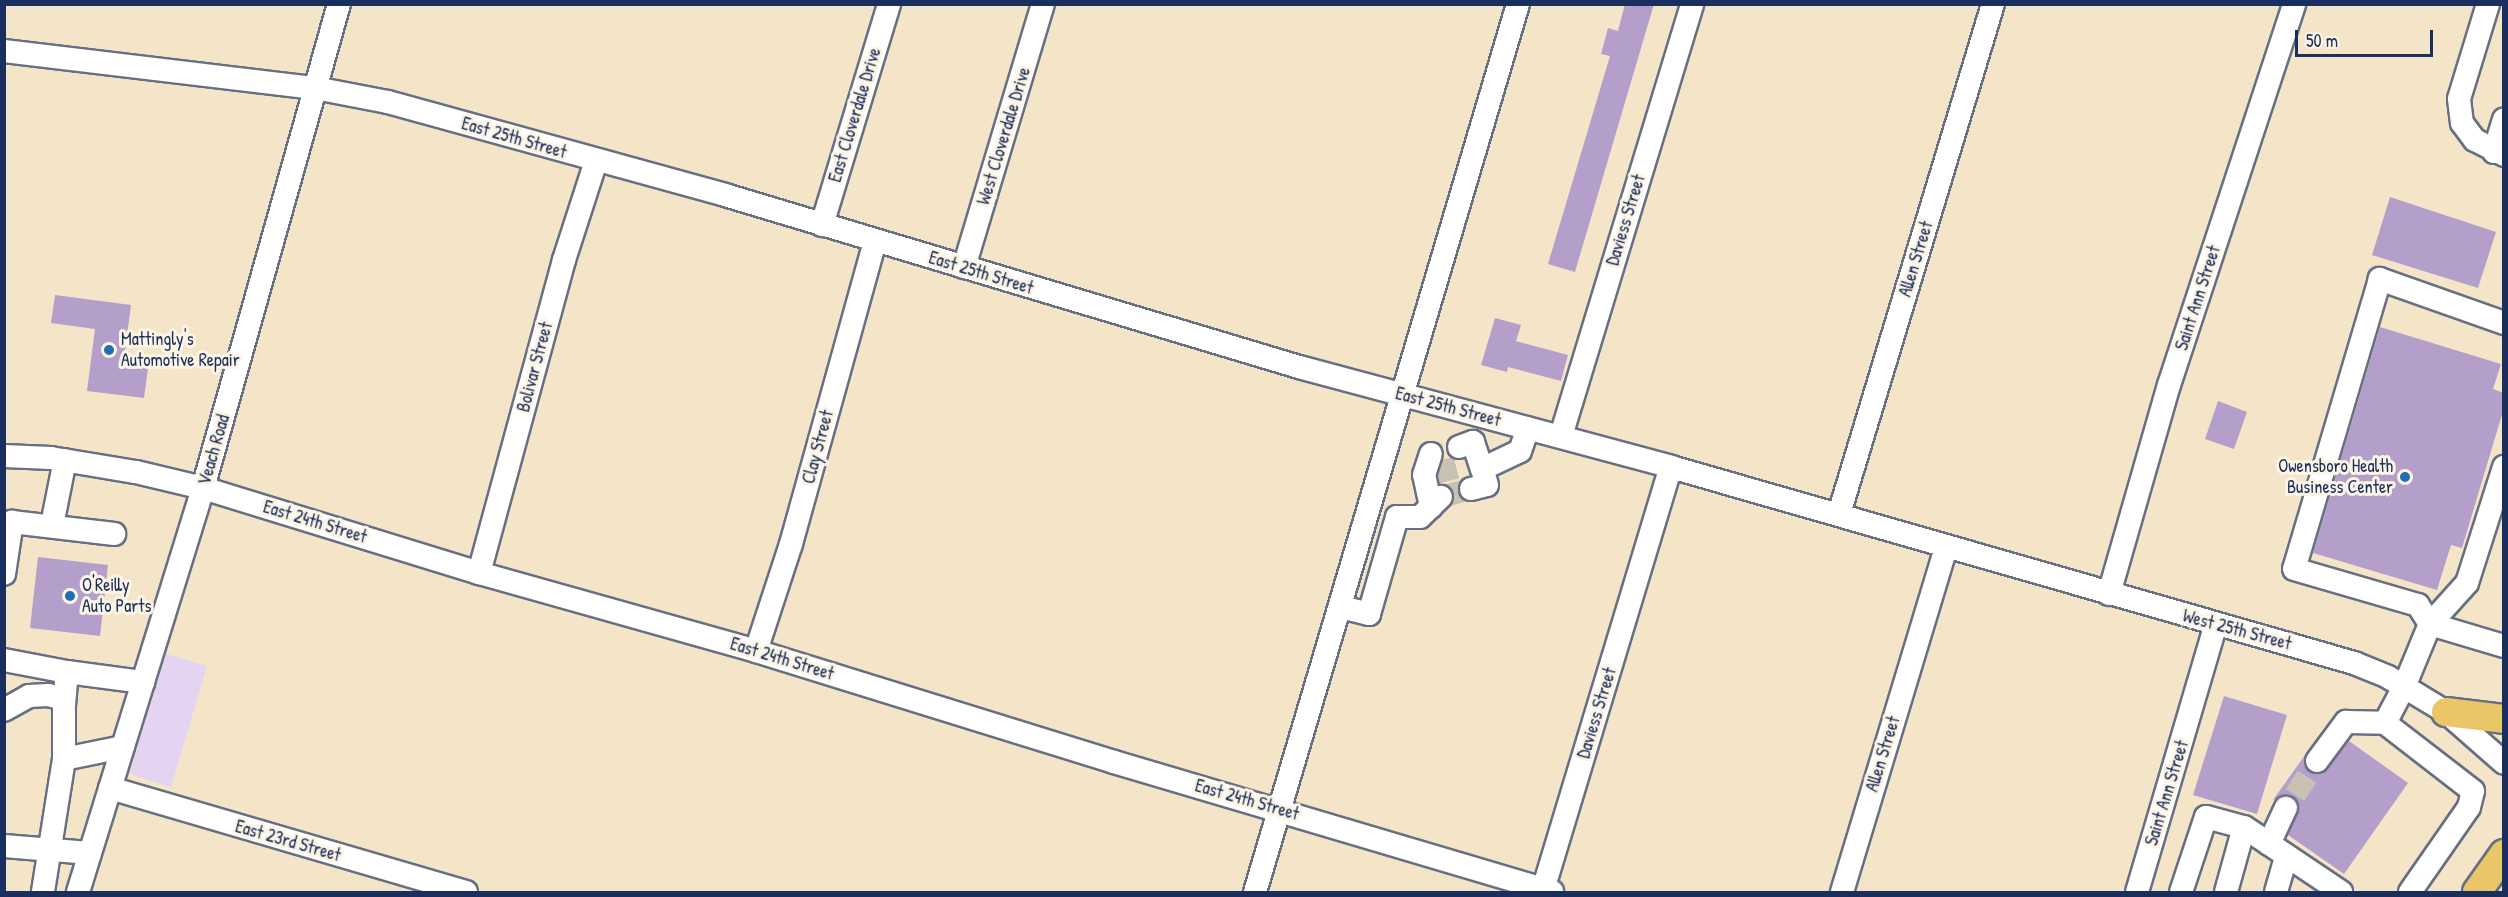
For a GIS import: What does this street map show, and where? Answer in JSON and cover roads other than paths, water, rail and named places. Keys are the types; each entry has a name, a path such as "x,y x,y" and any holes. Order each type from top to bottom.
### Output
{"main road":[{"path":"2446,712 2504,719"},
{"path":"2477,892 2504,854"}],"street":[{"name":"Veach Road","path":"78,892 203,488 339,4"},
{"name":"East Cloverdale Drive","path":"822,225 889,4"},
{"name":"West Cloverdale Drive","path":"964,267 1043,4"},
{"path":"1255,892 1518,4"},
{"name":"Daviess Street","path":"1561,436 1692,4"},
{"name":"Allen Street","path":"1839,514 1993,4"},
{"name":"Saint Ann Street","path":"2109,594 2166,396 2294,4"},
{"path":"2488,4 2459,99 2462,123 2475,140 2499,154 2504,120"},
{"name":"East 25th Street","path":"4,51 315,88 388,102 822,225 1299,367 1561,436 1839,514 1946,547"},
{"name":"Bolivar Street","path":"479,573 564,260 596,161"},
{"name":"Clay Street","path":"756,651 791,544 875,241"},
{"path":"2504,323 2380,279 2294,569 2418,605 2430,624 2504,646"},
{"path":"1471,466 1520,452 1528,428"},
{"name":"East 24th Street","path":"4,456 65,460 203,488 479,573 756,651 1114,762 1280,809 1548,891"},
{"path":"52,525 65,460"},
{"name":"Daviess Street","path":"1548,891 1671,467"},
{"path":"2385,723 2404,687 2430,624 2467,583 2504,467"},
{"path":"1341,607 1370,615 1397,517 1420,517 1433,483"},
{"path":"4,574 12,522 114,534"},
{"name":"Allen Street","path":"1842,892 1946,547"},
{"name":"West 25th Street","path":"1946,547 2354,663 2404,687 2446,712 2504,763"},
{"name":"Saint Ann Street","path":"2137,892 2217,624"},
{"path":"4,660 68,672 143,682"},
{"path":"43,892 64,759 64,705 68,672"},
{"path":"4,710 29,696 48,695 60,698 64,705"},
{"path":"2317,761 2346,722 2385,723 2473,791 2469,807 2410,892"},
{"path":"64,759 123,747"},
{"name":"East 23rd Street","path":"110,788 466,892"},
{"path":"2276,892 2278,850 2291,800"},
{"path":"2181,892 2206,817 2244,828 2341,892"},
{"path":"2226,892 2244,828"},
{"path":"4,846 90,853"}],"tunnel":[{"path":"1435,473 1464,466"},
{"path":"1441,497 1471,489"},
{"path":"2295,795 2317,761"}],"place":[{"name":"Mattingly's Automotive Repair","path":"109,350"},
{"name":"Owensboro Health Business Center","path":"2405,477"},
{"name":"O'Reilly Auto Parts","path":"70,596"}]}
